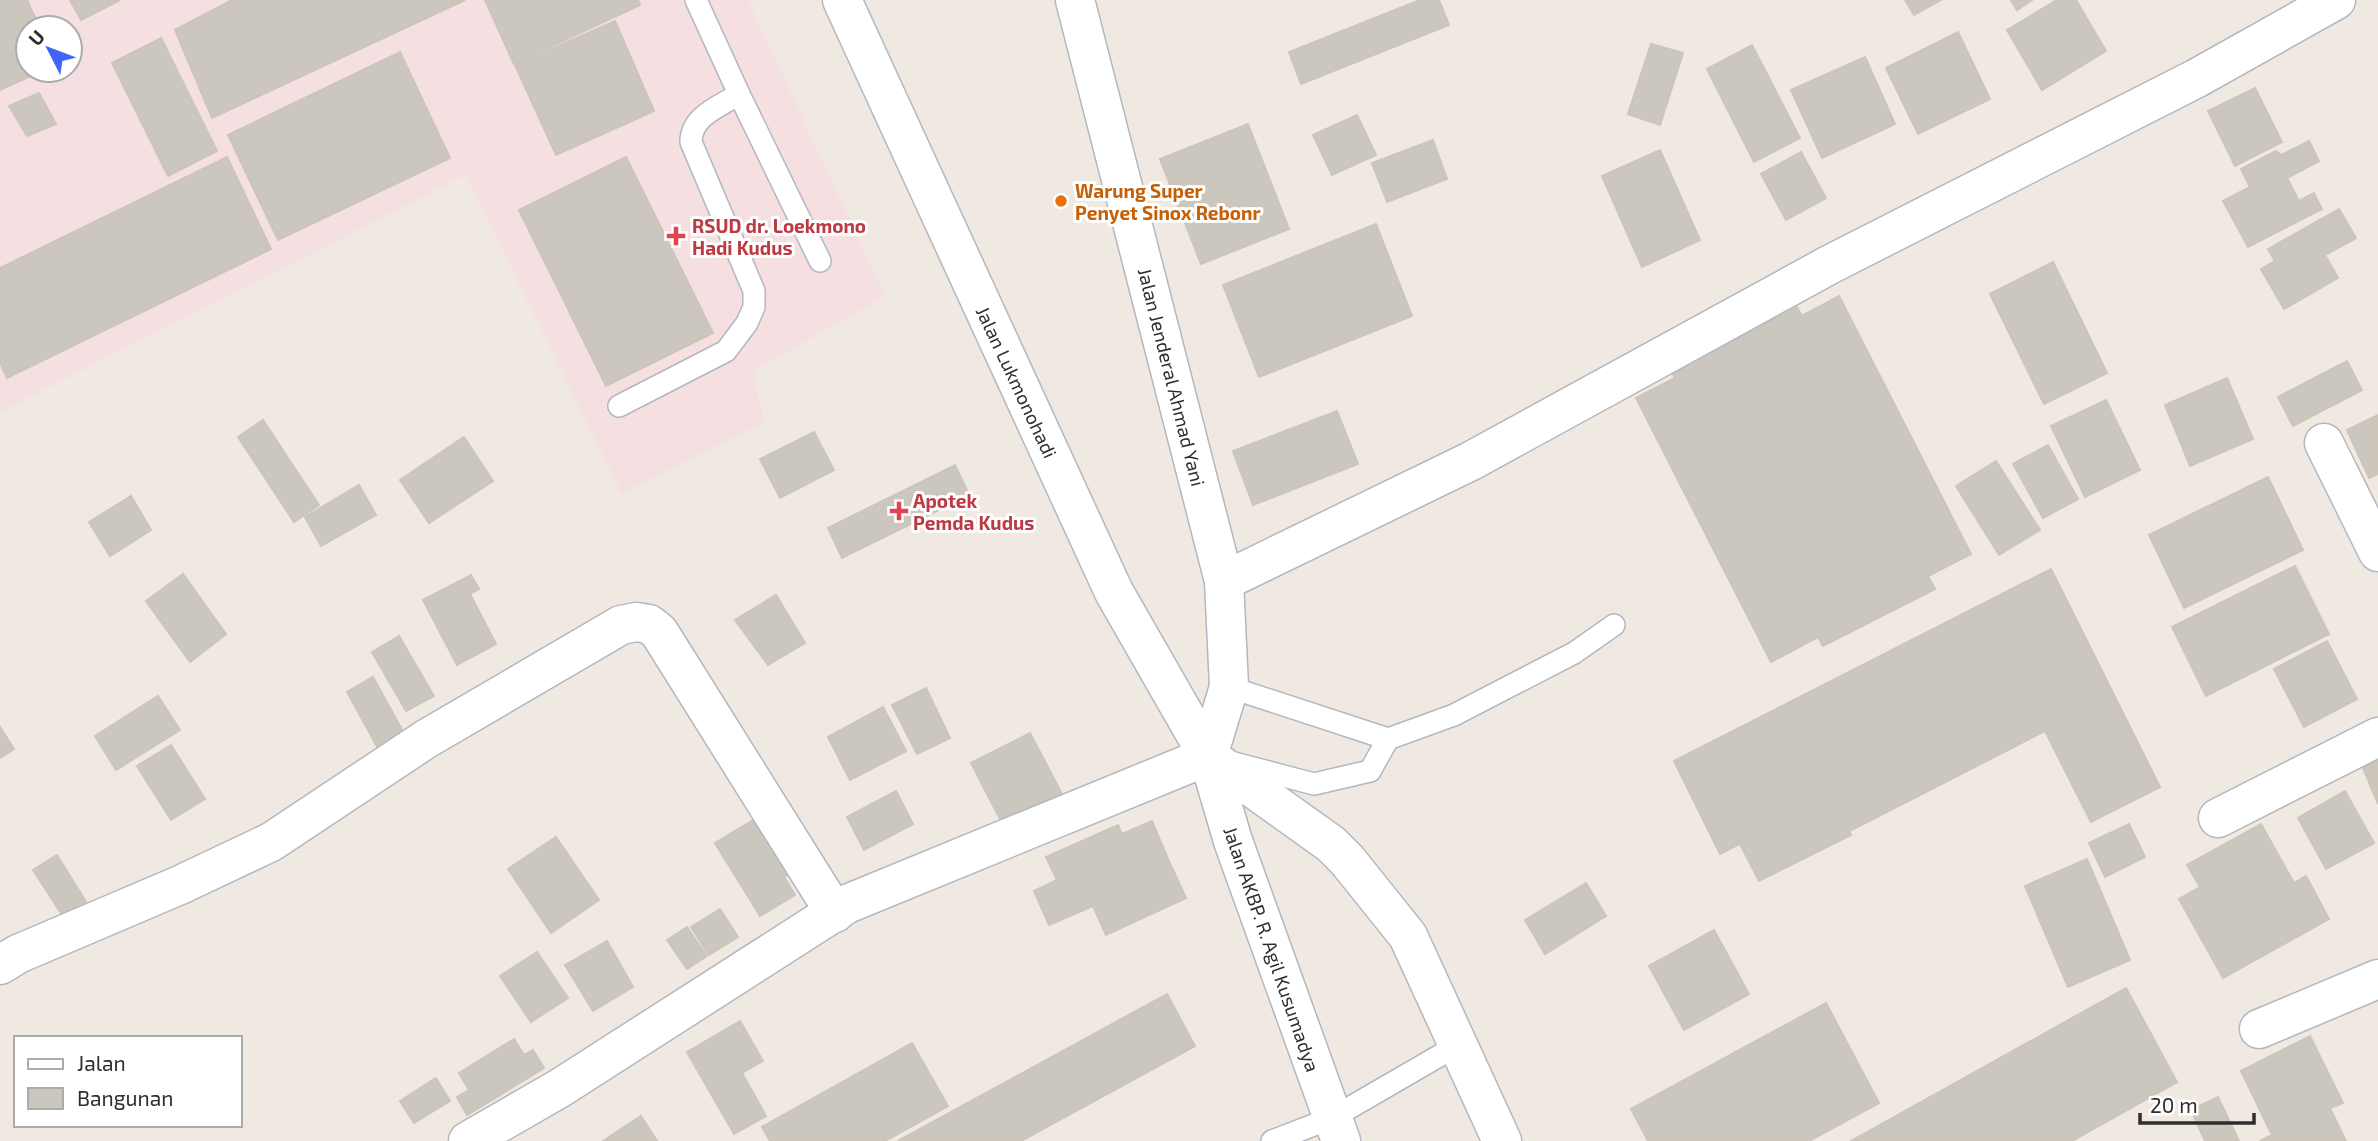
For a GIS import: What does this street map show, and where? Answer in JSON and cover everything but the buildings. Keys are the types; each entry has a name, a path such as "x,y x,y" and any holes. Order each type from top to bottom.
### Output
{"street":[{"name":"Jalan Lukmonohadi","path":"842,0 1114,592 1208,756"},
{"name":"Jalan Jenderal Ahmad Yani","path":"1075,0 1224,581 1229,687 1208,756"},
{"path":"1224,581 1471,461 1829,265 2197,78 2312,6"},
{"path":"2324,443 2378,552"},
{"path":"0,965 18,954 180,885 271,842 437,732 598,637 621,625 636,622 649,624 659,632 835,913"},
{"path":"2218,818 2378,737"},
{"path":"468,1141 560,1088 860,899 1208,756 1331,844 1408,936 1502,1141"},
{"name":"Jalan AKBP. R. Agil Kusumadya","path":"1208,756 1233,841 1336,1130"},
{"path":"2259,1029 2378,979"}],"lane":[{"path":"696,0 820,261"},
{"path":"619,406 726,351 737,338 754,307 754,291 691,142 695,121 739,94"},
{"path":"1229,687 1388,739 1454,715 1574,653 1614,625"},
{"path":"1208,756 1314,784 1370,771 1388,739"},
{"path":"1272,1141 1336,1130 1458,1045"}],"shaded area":[{"name":"RSUD dr. Loekmono Hadi Kudus","path":"0,0 748,0 885,296 753,371 764,422 622,493 465,175 0,412"}],"place":[{"name":"Warung Super Penyet Sinox Rebonr","path":"1061,201"},
{"name":"RSUD dr. Loekmono Hadi Kudus","path":"676,236"},
{"name":"Apotek Pemda Kudus","path":"899,511"}]}
